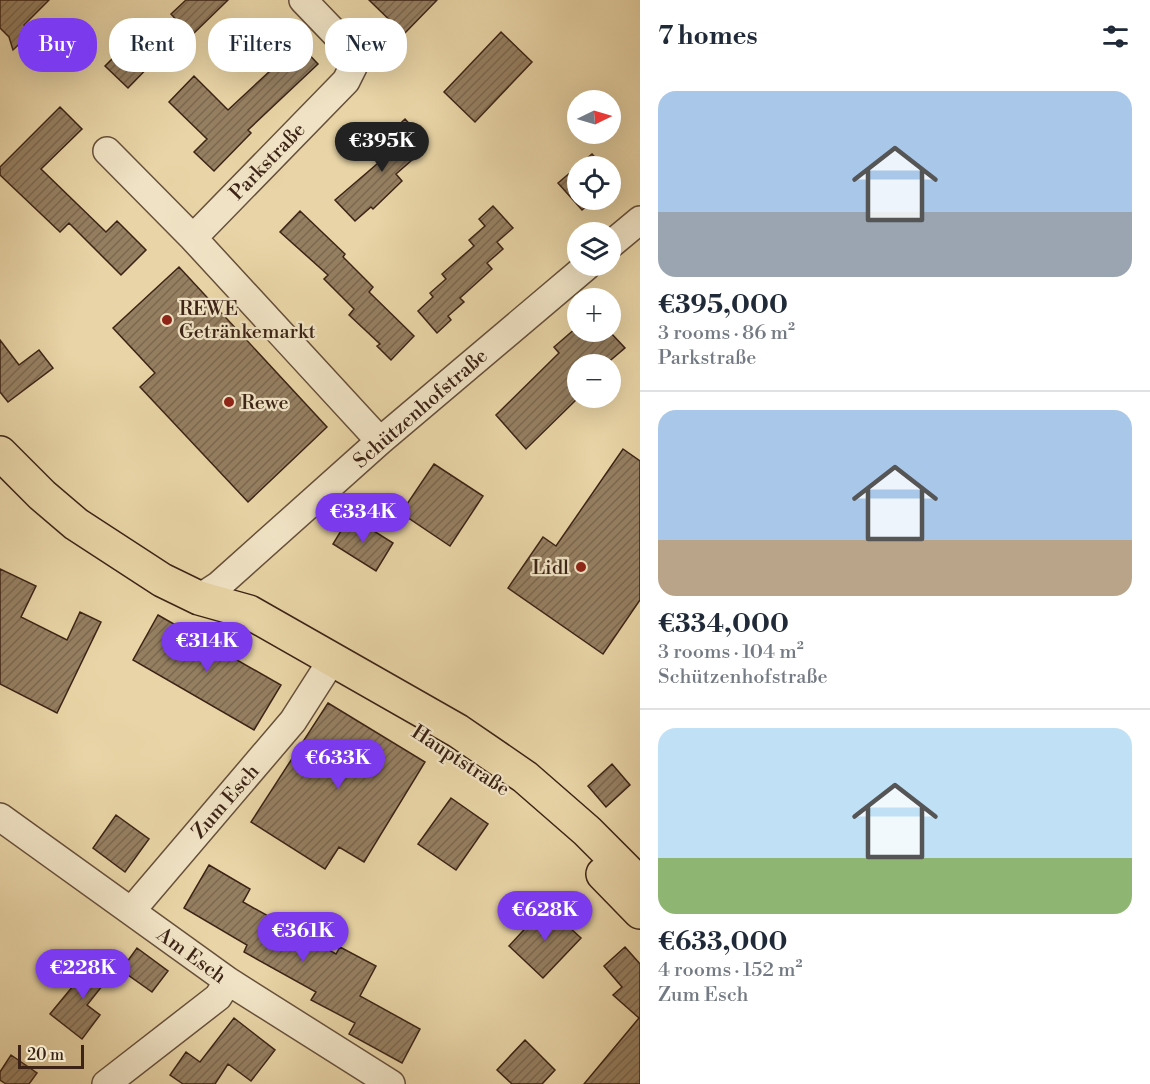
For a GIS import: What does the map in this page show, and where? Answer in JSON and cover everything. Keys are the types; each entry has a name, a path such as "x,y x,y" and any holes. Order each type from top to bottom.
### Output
{"main road":[{"name":"Hauptstraße","path":"0,453 42,495 76,524 162,580 199,598 238,631 327,668 458,731 525,777 587,831 640,884"},
{"name":"Hauptstraße","path":"327,668 512,793 573,844 640,912"}],"street":[{"name":"Parkstraße","path":"193,238 346,81 354,65 350,49 303,0"},
{"path":"107,152 193,238 380,441"},
{"path":"621,236 640,220"},
{"name":"Schützenhofstraße","path":"199,598 219,585 380,441 575,276"},
{"name":"Zum Esch","path":"132,910 294,721 327,668"},
{"name":"Am Esch","path":"0,817 228,981 391,1084"},
{"path":"106,1084 218,997 228,981"}],"building":[{"path":"0,0 49,0 31,18 18,18 18,45 13,50 9,37 0,28"},
{"path":"186,0 228,0 196,31 196,18 175,18 171,14"},
{"path":"369,0 437,0 407,31 407,18 388,18"},
{"path":"501,32 532,62 475,122 444,92"},
{"path":"313,59 318,64 313,69"},
{"path":"111,72 144,72 128,88"},
{"path":"269,72 310,72 248,130 251,133 214,171 194,152 207,139 169,102 194,76 228,110"},
{"path":"60,107 82,129 41,169 106,232 117,221 146,250 121,275 69,223 60,232 0,175 0,167"},
{"path":"405,119 425,141 408,156 412,160 396,174 402,181 373,209 371,207 355,221 335,200 384,158 378,151 395,137 391,132"},
{"path":"567,175 567,193 558,183"},
{"path":"493,206 513,228 497,242 503,249 487,263 492,269 460,298 464,302 448,316 451,320 437,333 418,311 433,297 430,293 446,279 442,274 474,246 469,240 485,226 479,219"},
{"path":"300,211 345,254 343,257 373,287 369,292 414,336 391,360 377,346 380,344 349,315 354,309 324,279 328,275 280,232"},
{"name":"Rewe","path":"179,267 327,427 248,502 140,387 155,373 113,328"},
{"path":"567,336 567,342 619,342 625,348 618,354 567,354 568,408 526,449 496,415 559,353 554,347"},
{"path":"0,340 19,365 39,350 53,368 8,402 0,392"},
{"name":"Lidl","path":"623,449 640,461 640,600 603,654 508,588 543,537 556,546"},
{"path":"434,464 483,496 450,546 401,513"},
{"path":"350,516 393,543 376,571 333,544"},
{"path":"0,569 36,586 21,617 67,640 80,612 101,622 57,713 0,684"},
{"path":"158,615 281,685 254,730 133,660"},
{"path":"328,703 425,762 364,862 339,847 325,869 251,822"},
{"path":"612,764 630,785 606,807 588,786"},
{"path":"451,798 488,824 456,870 418,844"},
{"path":"116,815 149,839 125,872 93,848"},
{"path":"209,865 250,889 243,902 336,954 340,947 376,966 360,996 420,1029 402,1063 349,1034 355,1023 311,1000 316,992 244,952 247,945 184,908"},
{"path":"546,906 581,938 543,978 509,946"},
{"path":"625,947 640,964 640,1084 584,1084 639,1018 613,995 622,987 604,966"},
{"path":"137,948 168,971 152,992 121,970"},
{"path":"97,957 114,971 87,1005 100,1015 82,1039 50,1014"},
{"path":"234,1018 275,1050 251,1081 228,1064 215,1084 183,1084 170,1075 186,1052 200,1062"},
{"path":"525,1040 555,1070 542,1084 512,1084 497,1070"},
{"path":"11,1055 37,1073 29,1084 6,1084 0,1080 0,1072"}],"place":[{"name":"REWE Getränkemarkt","path":"167,320"},
{"name":"Rewe","path":"229,402"},
{"name":"Lidl","path":"581,567"}]}
